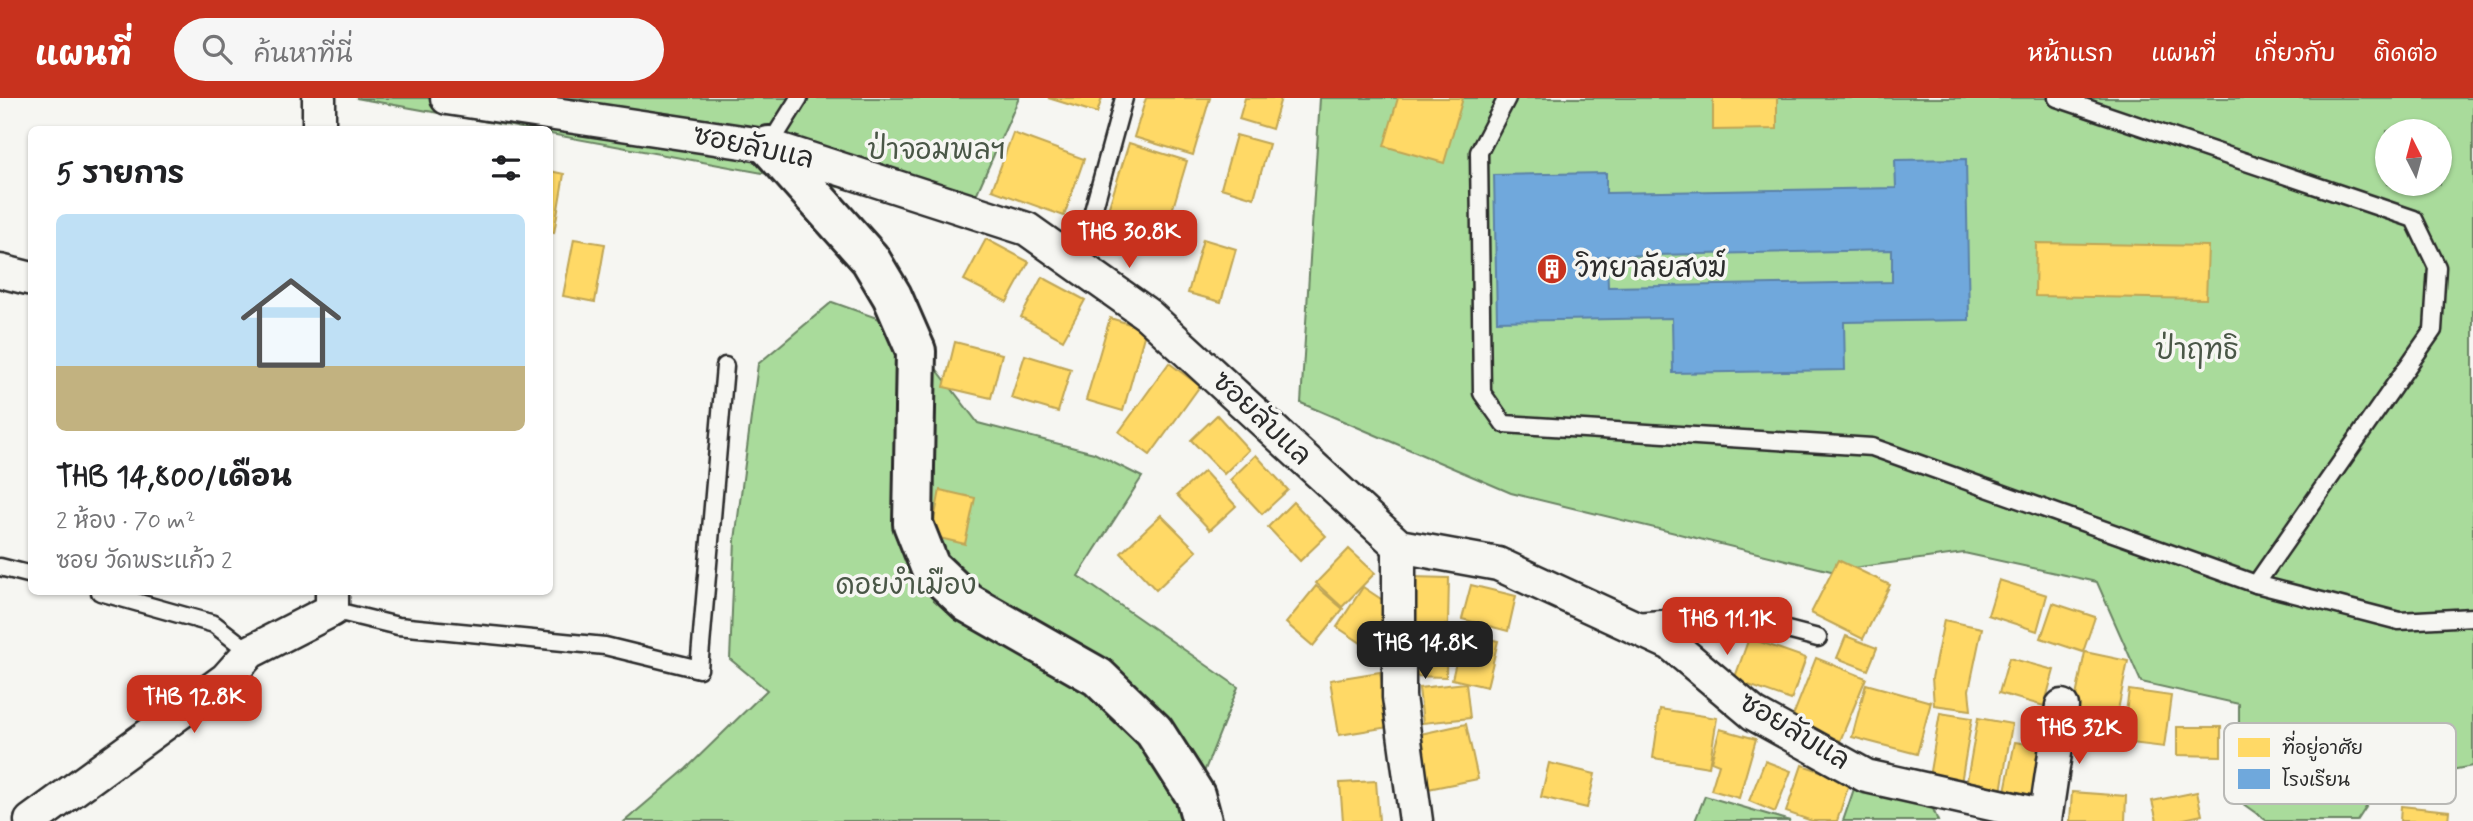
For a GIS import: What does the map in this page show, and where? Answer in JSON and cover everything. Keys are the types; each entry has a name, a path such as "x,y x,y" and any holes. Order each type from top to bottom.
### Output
{"street":[{"path":"319,98 319,126"},
{"name":"ซอยลับแล","path":"447,98 519,103 769,146 1027,229 1148,315 1399,546 1499,564 1671,644 1754,714 1866,776 2045,819"},
{"path":"769,146 870,259 892,296 916,351 912,524 930,567 968,603 1098,677 1154,731 1195,795 1202,821"},
{"path":"0,271 28,278"},
{"path":"1399,546 1399,697 1416,821"},
{"path":"31,821 226,679 250,652 332,601"},
{"path":"2045,819 2062,706"}],"lane":[{"path":"769,146 799,98"},
{"path":"1079,266 1124,98"},
{"path":"1507,98 1479,152 1482,393 1504,424 1872,447 2256,584 2399,621 2473,617"},
{"path":"2057,98 2414,219 2437,267 2433,330 2256,584"},
{"path":"332,601 398,626 605,646 699,669 725,366"},
{"path":"0,567 28,574"},
{"path":"111,595 214,624 250,652"},
{"path":"1625,622 1675,618 1741,618 1818,638"}],"green space":[{"name":"ป่าจอมพลฯ","path":"356,98 1019,98 969,211 553,135 553,126 510,126"},
{"name":"ป่าฤทธิ","path":"1320,98 2473,98 2473,766 2456,769 2456,723 2239,723 2239,704 2141,682 2097,582 1964,553 1831,571 1511,493 1301,403"},
{"name":"ดอยงำเมือง","path":"832,302 905,328 978,423 1094,453 1142,477 1078,576 1238,687 1195,795 1200,821 625,821 686,769 767,690 730,659 735,540 758,364"},
{"path":"1855,786 1931,804 1938,821 1843,821"},
{"path":"1705,796 1790,821 1695,821"},
{"name":"ป่าฤทธิ","path":"2243,804 2368,804 2357,821 2267,821"}],"building: ที่อยู่อาศัย":[{"path":"1048,98 1102,98 1097,113"},
{"path":"1146,98 1210,98 1193,155 1134,137"},
{"path":"1245,98 1281,98 1272,129 1239,119"},
{"path":"1398,98 1463,98 1444,163 1384,146"},
{"path":"1713,98 1777,98 1777,129 1713,130"},
{"path":"1013,133 1084,159 1064,216 992,190"},
{"path":"1236,135 1269,144 1254,198 1221,188"},
{"path":"1129,143 1187,161 1166,231 1107,213"},
{"path":"553,172 564,174 553,233"},
{"path":"574,239 605,244 595,302 563,296"},
{"path":"986,239 1029,262 1007,302 964,280"},
{"path":"1203,239 1236,249 1221,302 1188,293"},
{"path":"2036,243 2208,246 2206,299 2035,296"},
{"path":"1042,277 1085,300 1063,340 1021,317"},
{"path":"1110,318 1146,329 1123,411 1086,400"},
{"path":"955,342 1002,354 991,398 944,387"},
{"path":"1025,355 1071,369 1058,412 1011,398"},
{"path":"1169,363 1200,386 1150,455 1119,432"},
{"path":"1217,415 1249,450 1224,474 1191,440"},
{"path":"1256,455 1288,490 1262,514 1230,480"},
{"path":"1204,471 1236,506 1210,530 1177,495"},
{"path":"940,490 975,498 965,544 931,536"},
{"path":"1293,502 1326,536 1300,561 1268,527"},
{"path":"1161,515 1197,551 1156,590 1121,553"},
{"path":"1349,549 1375,573 1342,607 1316,583"},
{"path":"1838,560 1890,585 1863,639 1811,613"},
{"path":"1413,577 1449,578 1448,625 1412,625"},
{"path":"1999,580 2047,595 2037,631 1988,615"},
{"path":"1471,585 1516,596 1508,631 1462,619"},
{"path":"1316,586 1343,609 1313,646 1286,623"},
{"path":"1363,587 1393,607 1367,647 1337,627"},
{"path":"2053,603 2095,617 2083,652 2041,638"},
{"path":"1944,620 1982,628 1969,690 1971,710 1934,705 1932,678"},
{"path":"1411,629 1447,630 1446,677 1410,676"},
{"path":"1463,633 1498,641 1487,687 1452,679"},
{"path":"1846,636 1877,648 1868,670 1837,658"},
{"path":"1749,638 1806,658 1791,700 1734,680"},
{"path":"2085,652 2128,661 2112,739 2069,731"},
{"path":"1816,658 1866,678 1840,741 1791,721"},
{"path":"2009,658 2054,670 2044,706 1999,693"},
{"path":"1380,672 1389,727 1339,735 1330,680"},
{"path":"1466,683 1470,718 1423,723 1419,688"},
{"path":"1866,684 1931,702 1917,754 1852,737"},
{"path":"2129,690 2171,696 2164,747 2122,742"},
{"path":"1660,709 1717,718 1709,767 1653,758"},
{"path":"1940,713 1972,718 1961,783 1929,777"},
{"path":"1978,718 2012,724 2001,792 1966,786"},
{"path":"1466,724 1478,779 1428,789 1416,735"},
{"path":"2177,727 2221,727 2221,756 2177,755"},
{"path":"1720,729 1756,739 1739,798 1711,790 1719,764 1711,761"},
{"path":"2015,742 2046,747 2036,797 2005,791"},
{"path":"1765,761 1791,771 1775,812 1749,801"},
{"path":"1549,763 1595,774 1587,808 1541,797"},
{"path":"1802,765 1850,781 1837,821 1812,821 1786,812"},
{"path":"1376,781 1379,821 1343,821 1340,783"},
{"path":"2072,792 2126,796 2125,821 2070,821"},
{"path":"2197,792 2202,815 2175,821 2157,821 2152,801"},
{"path":"2401,806 2449,811 2448,821 2400,821"}],"building: โรงเรียน":[{"name":"วิทยาลัยสงฆ์","path":"1966,159 1969,320 1844,322 1845,370 1673,373 1672,318 1497,321 1494,175 1606,173 1606,193 1896,188 1895,160","holes":["1892,250 1892,282 1608,287 1607,256"]}],"place":[{"name":"วิทยาลัยสงฆ์","path":"1552,269"}]}
